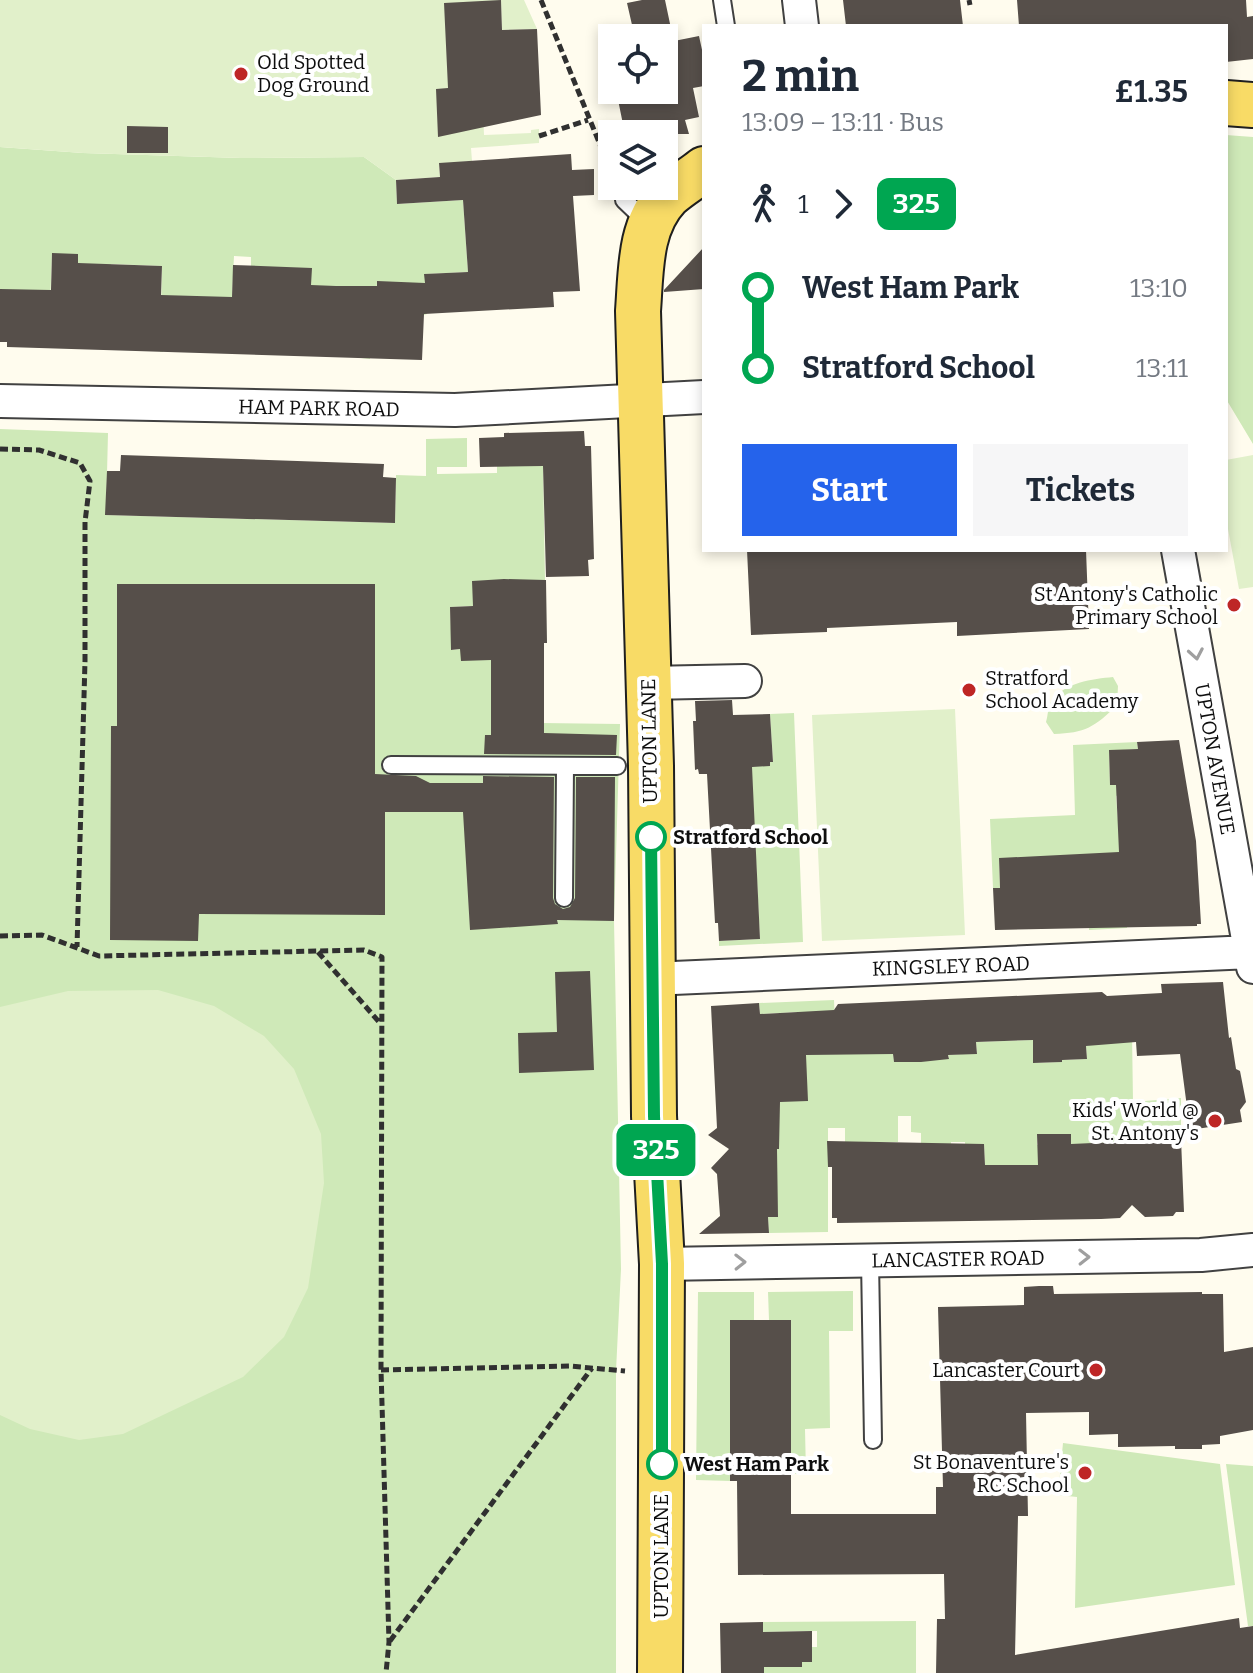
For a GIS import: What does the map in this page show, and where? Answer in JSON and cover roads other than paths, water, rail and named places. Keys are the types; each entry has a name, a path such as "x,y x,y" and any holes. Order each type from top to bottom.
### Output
{"main road":[{"path":"1228,103 1253,105"},
{"name":"UPTON LANE","path":"660,1673 662,1264 654,1116 651,766 639,400 641,264 637,212 668,197 702,171"}],"street":[{"path":"799,0 802,24"},
{"name":"HAM PARK ROAD","path":"0,401 411,411 702,397"},
{"name":"UPTON AVENUE","path":"1178,552 1252,960"},
{"path":"648,683 745,681"},
{"name":"KINGSLEY ROAD","path":"651,979 1252,960"},
{"name":"LANCASTER ROAD","path":"662,1264 1201,1255 1253,1250"}],"lane":[{"path":"722,0 726,24"},
{"path":"391,765 617,766"},
{"path":"564,898 565,766"},
{"path":"870,1260 873,1440"}],"place":[{"name":"Old Spotted Dog Ground","path":"241,74"},
{"name":"St Antony's Catholic Primary School","path":"1234,605"},
{"name":"Stratford School Academy","path":"969,690"},
{"name":"Stratford School","path":"651,837"},
{"name":"Kids' World @ St. Antony's","path":"1215,1121"},
{"name":"Lancaster Court","path":"1096,1370"},
{"name":"West Ham Park","path":"662,1464"},
{"name":"St Bonaventure's RC School","path":"1085,1473"}]}
